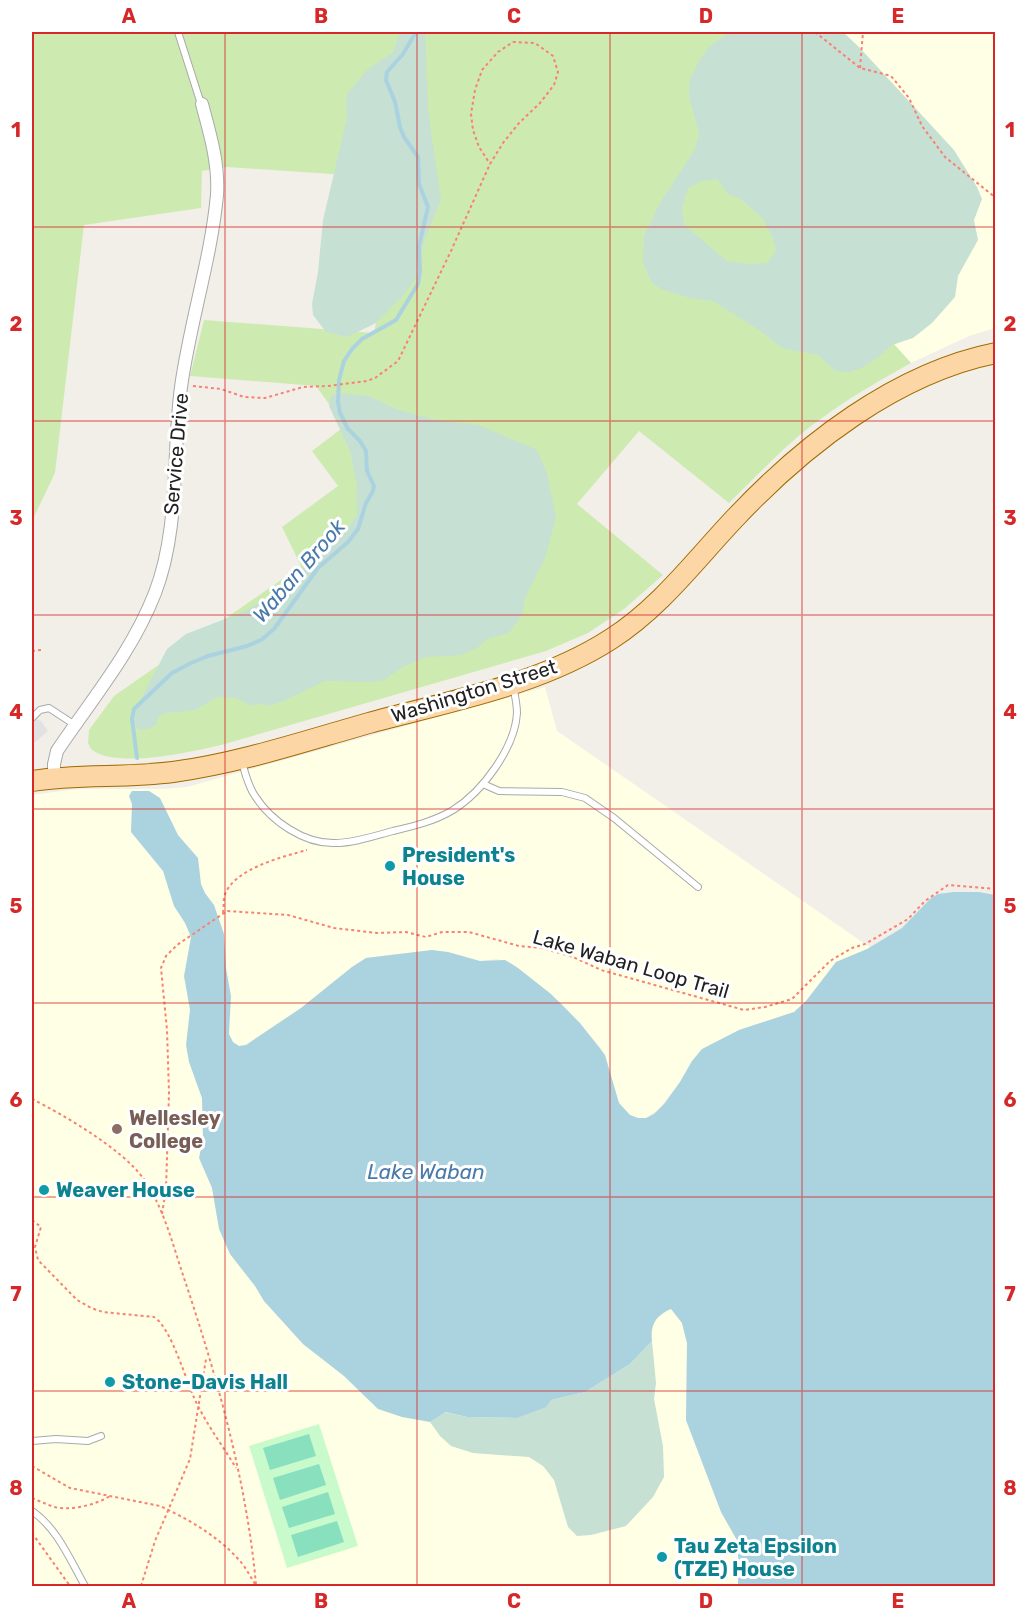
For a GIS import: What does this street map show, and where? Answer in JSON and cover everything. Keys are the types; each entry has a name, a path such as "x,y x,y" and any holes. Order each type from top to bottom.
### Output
{"main road":[{"name":"Washington Street","path":"32,781 169,772 241,758 512,683 581,656 637,621 673,587 735,518 774,479 813,445 874,404 922,378 969,359 996,353"}],"street":[{"name":"Service Drive","path":"54,778 57,751 129,649 162,573 170,530 182,385 215,211 217,187 214,152 202,105"}],"lane":[{"path":"178,32 202,105"},
{"path":"241,758 250,789 266,809 286,827 302,836 328,843 363,839 436,819 461,805 483,784 503,753 516,722 517,704 512,683"},
{"path":"32,718 40,710 49,708 75,725"},
{"path":"483,784 499,791 562,792 585,798 614,818 698,887"},
{"path":"32,1441 56,1439 88,1441 101,1436"},
{"path":"32,1511 54,1532 85,1587"}],"path":[{"path":"815,32 860,68 891,76 909,98 922,126 945,157 996,198"},
{"path":"860,68 863,32"},
{"path":"182,385 221,389 255,399 308,386 328,386 375,378 398,361 490,164 502,143 554,85 558,72 553,56 535,43 513,42 498,52 482,70 475,90 471,114 476,139 490,164"},
{"path":"32,651 41,650"},
{"path":"162,1214 166,1189 169,1093 167,1030 161,975 163,961 177,945 223,913 226,892 243,874 277,859 316,847"},
{"name":"Lake Waban Loop Trail","path":"223,913 232,910 288,915 334,928 378,933 406,932 426,937 442,932 469,932 519,946 542,948 573,957 601,970 744,1010 792,999 830,962 908,919 926,901 948,885 996,889"},
{"path":"32,1099 86,1132 127,1162 144,1179 162,1214 202,1334 230,1434 256,1586"},
{"path":"32,1220 39,1223 41,1227 35,1247 38,1260 77,1300 103,1312 154,1317 159,1320 199,1407 237,1470"},
{"path":"141,1587 155,1541 190,1459 207,1356"},
{"path":"32,1466 70,1488 160,1506 169,1510 205,1530 240,1560 256,1586"},
{"path":"32,1498 63,1508 99,1503 110,1496"},
{"path":"32,1533 70,1587"}],"shaded area":[{"path":"400,32 425,32 428,110 441,200 424,241 416,278 400,299 376,323 347,337 326,332 313,315 312,304 323,220 347,118 348,93 367,70 393,52"},
{"path":"729,32 843,32 954,150 982,199 974,220 978,240 958,276 955,297 932,323 913,338 892,345 861,368 850,372 835,371 818,355 782,348 759,330 713,301 690,298 661,289 651,282 643,262 644,236 661,201 694,151 699,134 689,96 690,79 709,47","holes":["717,179 728,194 741,199 763,219 772,236 776,251 767,263 745,264 727,261 684,225 682,207 688,189 699,182"]},
{"path":"766,32 995,32 995,328 969,336 911,363 714,144"},
{"path":"337,393 369,396 396,409 436,420 479,425 537,450 547,473 556,517 545,558 525,598 522,615 509,633 489,638 477,648 461,655 426,657 403,667 384,680 325,681 269,706 261,703 253,706 235,698 217,697 195,710 166,713 159,716 156,725 140,730 133,724 138,705 167,649 186,634 243,612 269,597 345,532 357,515 357,486 350,451 329,406 330,397"},
{"name":"Wellesley College","path":"545,687 557,731 871,948 836,962 806,1001 794,1012 739,1030 692,1061 680,1082 659,1109 646,1118 630,1115 619,1103 601,1048 563,1005 511,963 497,959 480,961 432,950 366,958 301,1008 246,1045 239,1046 195,1080 202,1098 203,1139 200,1150 212,1188 224,1241 230,1254 264,1301 303,1344 344,1376 370,1401 651,1328 656,1319 671,1308 682,1323 687,1343 686,1420 721,1512 738,1542 738,1586 32,1586 32,795 78,789 187,787"},
{"path":"32,717 41,721 48,731 32,745"},
{"path":"652,1341 656,1383 654,1399 663,1446 664,1477 653,1497 626,1526 591,1535 577,1536 568,1527 554,1480 543,1466 529,1457 473,1453 451,1446 430,1422 444,1412 467,1417 517,1418 551,1400 585,1392 630,1364"}],"green space":[{"path":"32,32 766,32 714,144 911,363 862,391 814,424 785,448 729,503 639,431 577,504 663,575 624,609 588,633 546,651 225,744 156,757 118,758 102,755 91,749 88,743 89,730 114,696 301,566 282,527 338,486 312,451 345,426 316,386 190,376 204,320 374,333 406,179 227,167 202,171 201,208 84,225 55,473 32,521"},
{"path":"319,1424 358,1546 287,1568 249,1446"},
{"path":"309,1434 316,1456 270,1470 263,1448"},
{"path":"319,1464 326,1485 280,1500 273,1478"},
{"path":"328,1492 335,1514 289,1528 282,1507"},
{"path":"337,1521 344,1542 298,1557 291,1535"}],"water":[{"name":"Lake Waban","path":"132,791 149,791 160,798 178,835 198,858 201,884 214,905 224,934 226,968 231,996 229,1034 233,1042 239,1046 246,1045 301,1008 366,958 432,950 480,961 505,960 551,994 580,1023 605,1055 619,1103 630,1115 638,1118 646,1118 654,1114 665,1103 702,1049 739,1030 794,1012 806,1001 836,962 867,949 902,928 931,898 938,894 954,892 979,892 995,895 995,1586 738,1586 738,1542 721,1512 686,1420 687,1343 682,1323 671,1309 661,1314 655,1321 652,1341 630,1364 585,1392 551,1400 546,1407 517,1418 467,1417 445,1412 430,1422 402,1417 378,1409 344,1376 303,1344 264,1301 230,1254 219,1229 212,1188 199,1158 203,1139 202,1098 189,1062 186,1045 190,1010 184,976 191,937 174,906 163,871 131,832 132,804 129,796"}],"waterway":[{"name":"Waban Brook","path":"137,758 132,719 134,709 172,673 208,656 261,640 274,629 318,568 348,542 358,529 366,503 373,491 374,486 367,471 366,451 348,429 340,413 339,380 344,361 352,349 362,339 396,320 418,284 419,246 428,207 419,184 418,157 404,137 395,102 386,80 387,72 403,54 416,32"}],"place":[{"name":"President's House","path":"390,866"},
{"name":"Wellesley College","path":"117,1129"},
{"name":"Weaver House","path":"44,1190"},
{"name":"Stone-Davis Hall","path":"110,1382"},
{"name":"Tau Zeta Epsilon (TZE) House","path":"662,1557"}]}
